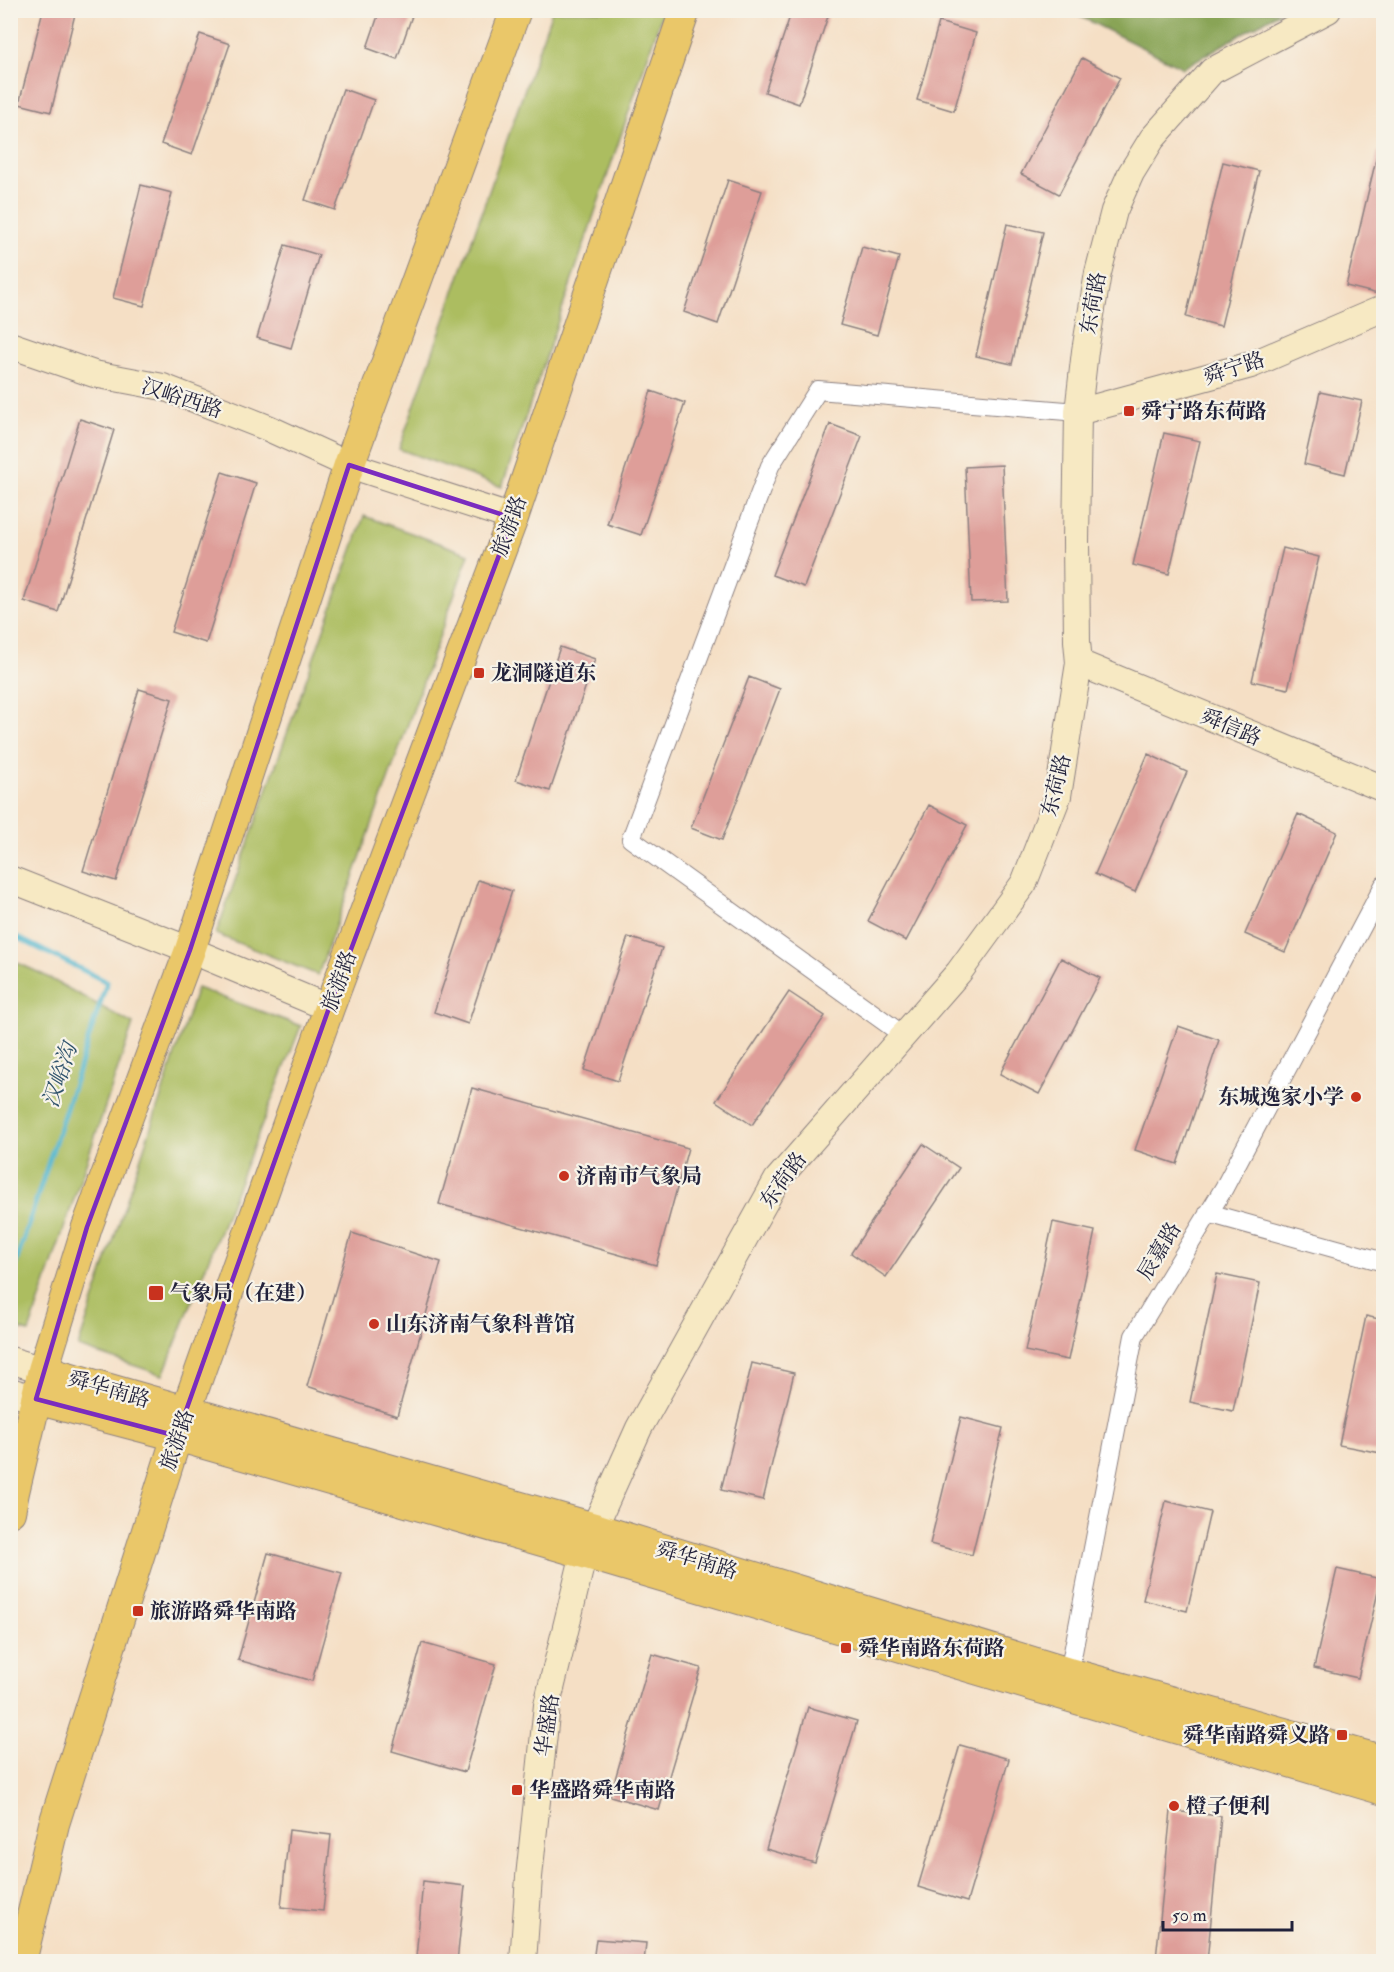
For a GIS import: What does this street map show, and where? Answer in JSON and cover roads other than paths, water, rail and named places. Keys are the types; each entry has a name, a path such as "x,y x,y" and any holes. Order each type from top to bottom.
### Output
{"main road":[{"path":"10,1512 23,1395 43,1370 87,1227 190,950 349,465 516,10"},
{"name":"旅游路","path":"21,1962 54,1824 182,1424 328,1008 513,518 685,10"},
{"name":"舜华南路","path":"43,1370 182,1424 589,1541 1383,1761"},
{"name":"舜华南路","path":"23,1395 182,1424"},
{"name":"舜华南路","path":"589,1541 1383,1790"}],"street":[{"name":"东荷路","path":"589,1541 639,1428 777,1180 959,972 1024,883 1058,796 1079,663 1076,575 1078,412 1098,273 1114,211 1131,173 1152,139 1212,71 1328,10"},
{"name":"舜宁路","path":"1078,412 1251,365 1383,308"},
{"name":"汉峪西路","path":"10,345 94,374 163,387 268,428 349,465 513,518"},
{"path":"903,1035 631,839 770,466 818,390 1078,412"},
{"name":"舜信路","path":"1079,663 1383,789"},
{"path":"10,879 190,950 328,1008"},
{"name":"辰嘉路","path":"1069,1673 1134,1336 1224,1188 1383,885"},
{"path":"1208,1213 1383,1263"},
{"name":"舜华南路","path":"10,1359 43,1370"},
{"name":"华盛路","path":"522,1962 547,1705 589,1541"}],"waterway":[{"name":"汉峪沟","path":"10,934 107,982 10,1281"}],"place":[{"name":"舜宁路东荷路","path":"1129,411"},
{"name":"龙洞隧道东","path":"479,673"},
{"name":"东城逸家小学","path":"1356,1097"},
{"name":"济南市气象局","path":"564,1176"},
{"name":"气象局（在建）","path":"156,1293"},
{"name":"山东济南气象科普馆","path":"374,1324"},
{"name":"旅游路舜华南路","path":"138,1611"},
{"name":"舜华南路东荷路","path":"846,1648"},
{"name":"舜华南路舜义路","path":"1342,1735"},
{"name":"华盛路舜华南路","path":"517,1790"},
{"name":"橙子便利","path":"1174,1806"}]}
